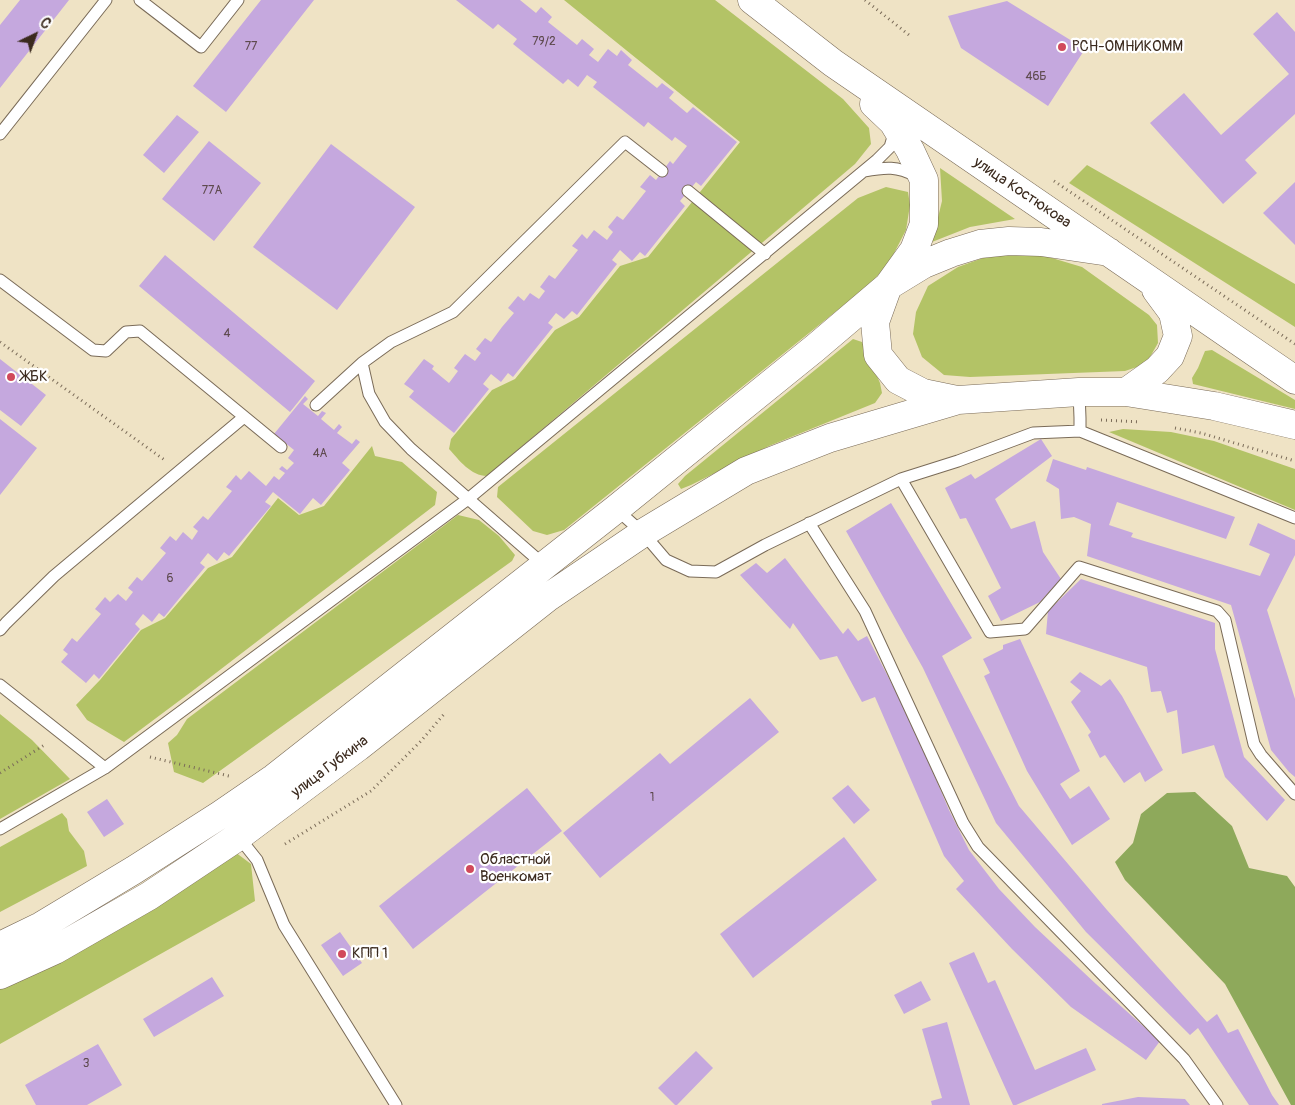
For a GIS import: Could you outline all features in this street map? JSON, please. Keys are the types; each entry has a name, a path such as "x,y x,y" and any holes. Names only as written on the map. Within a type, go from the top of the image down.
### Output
{"main road":[{"name":"улица Костюкова","path":"752,0 833,63 1295,380"},
{"path":"833,63 893,122 910,150 924,180 924,224 914,250 888,286 875,322 878,355 898,380 923,393 958,400 1079,392 1126,392 1214,406 1295,425"},
{"path":"888,286 924,264 951,252 980,244 1009,241 1041,242 1108,252"},
{"path":"1126,392 1158,370 1170,356 1178,336 1173,313 1151,282"},
{"name":"улица Губкина","path":"0,975 55,950 140,901 229,826 274,778 616,509 815,348 888,286"},
{"name":"улица Губкина","path":"0,946 41,926 134,870 229,826 358,747 547,598 643,533 746,471 830,438 958,400"}],"lane":[{"path":"0,134 106,0"},
{"path":"140,0 200,47 238,0"},
{"path":"0,829 105,768 468,500 877,160 890,147 896,128"},
{"path":"316,405 362,363 391,342 453,312 624,142 662,171"},
{"path":"863,172 884,168 904,170 924,180"},
{"path":"688,191 765,254"},
{"path":"0,280 94,350 106,351 126,332 140,331 281,447"},
{"path":"362,363 370,394 384,422 411,449 544,566"},
{"path":"1079,392 1080,431"},
{"path":"0,630 54,576 244,417"},
{"path":"616,509 643,533 666,560 690,571 716,572 809,523 901,479 958,461 1033,433 1080,431 1295,518"},
{"path":"901,479 990,632 1024,629 1079,567 1217,611 1225,620 1254,744 1261,755 1295,794"},
{"path":"809,523 865,611 964,823 978,847 1184,1059 1217,1105"},
{"path":"0,685 105,768"},
{"path":"229,826 257,860 284,925 396,1105"}],"path":[{"path":"865,0 909,35"},
{"path":"1054,181 1295,344"},
{"path":"0,342 179,471"},
{"path":"1080,418 1146,422"},
{"path":"1173,427 1201,433 1295,461"},
{"path":"285,844 371,791 421,741 447,710"},
{"path":"0,773 48,742 58,730"},
{"path":"142,762 151,757 229,776"}],"green space":[{"path":"564,0 715,0 843,99 869,128 871,144 855,164 487,476 481,475 466,467 449,449 451,439 492,390 515,379 555,330 579,317 620,266 648,257 740,142"},
{"path":"1087,165 1295,284 1295,327 1069,183"},
{"path":"940,168 1015,219 970,227 932,242 942,201"},
{"path":"886,187 908,192 910,205 906,230 889,263 870,284 564,530 547,535 533,531 497,497 498,487 858,198"},
{"path":"1008,255 1042,255 1082,267 1149,315 1157,325 1158,343 1146,364 1125,371 970,377 944,375 922,357 913,334 916,312 928,286 958,267 983,258"},
{"path":"853,339 862,342 880,383 882,393 875,403 769,446 681,489 678,484 685,476"},
{"path":"1212,350 1295,400 1295,409 1193,384 1192,378 1205,351"},
{"path":"1123,429 1171,432 1214,441 1295,469 1295,510 1109,432"},
{"path":"372,446 375,456 402,462 437,492 435,505 124,742 87,720 76,705 100,680 141,630 165,618 208,568 232,557 278,498 299,515 324,506"},
{"path":"458,515 479,520 499,536 515,555 512,561 203,783 174,772 168,743 177,735 187,719"},
{"path":"0,714 32,740 70,779 0,819"},
{"path":"1195,792 1232,826 1249,868 1287,876 1295,887 1295,1105 1291,1105 1225,984 1125,880 1115,862 1133,843 1141,814 1167,793"},
{"path":"62,813 67,819 69,831 84,851 87,866 0,912 0,847"},
{"path":"235,852 251,864 255,901 0,1044 0,987"}],"building":[{"path":"20,0 69,0 0,88 0,25"},
{"path":"261,0 314,0 226,112 193,86"},
{"path":"456,0 520,0 536,13 541,7 552,17 548,22 577,45 582,39 594,49 589,55 598,62 608,49 617,56 621,50 632,60 628,65 657,88 662,83 674,92 669,98 687,113 693,107 737,142 701,186 696,182 680,201 685,206 645,256 640,252 632,261 620,250 612,260 617,264 577,315 572,311 564,319 556,313 548,323 553,327 513,377 508,373 501,382 491,374 483,384 489,389 454,433 409,397 414,391 404,384 424,359 434,366 432,369 449,383 458,371 454,368 465,354 475,361 481,353 476,349 485,338 491,342 514,313 508,308 518,296 524,301 530,293 539,299 545,291 540,287 549,275 555,279 578,250 572,246 582,234 587,239 594,230 607,240 613,232 608,227 617,216 623,220 646,191 640,187 650,175 656,180 670,161 673,164 687,146 675,137 672,141 648,122 644,127 593,87 597,82 587,75 578,87 568,79 563,84 513,44 517,39 498,24 493,29"},
{"path":"1007,1 1085,49 1048,106 961,48 948,16"},
{"path":"1277,12 1295,32 1295,114 1245,160 1257,173 1223,204 1150,123 1184,93 1221,135 1289,74 1253,34"},
{"path":"177,115 199,132 164,173 143,155"},
{"path":"209,141 261,183 214,241 162,199"},
{"path":"331,144 415,207 337,310 253,247"},
{"path":"1295,182 1295,245 1263,213"},
{"path":"165,255 315,381 290,412 139,286"},
{"name":"ЖБК","path":"0,359 46,395 21,426 0,410"},
{"path":"305,396 308,399 303,404 318,416 322,411 326,413 321,419 334,430 339,424 342,427 337,433 352,444 356,439 360,442 342,463 350,470 321,505 313,498 300,514 273,492 265,502 271,506 229,556 224,552 217,561 208,553 200,563 205,567 164,617 159,613 152,622 143,614 135,624 140,629 99,679 94,674 86,683 61,662 68,654 63,650 72,638 77,642 101,614 95,609 105,597 110,602 118,594 126,601 133,592 128,588 137,577 142,581 166,553 160,548 170,536 176,541 183,532 192,540 198,531 193,527 203,516 208,520 232,491 226,487 236,475 241,480 249,471 266,486 274,476 279,480 285,473 279,469 282,466 287,470 294,463 288,458 294,450 274,434"},
{"path":"0,419 37,448 0,495"},
{"path":"1041,439 1052,456 995,499 1011,529 1035,521 1043,552 1061,579 1040,602 1001,621 988,596 1001,588 966,518 960,519 945,488 971,474 975,479"},
{"path":"1053,459 1086,470 1087,467 1235,517 1226,539 1117,502 1109,525 1133,533 1131,537 1260,576 1270,554 1249,545 1258,523 1295,540 1295,555 1267,610 1295,699 1295,777 1271,750 1231,605 1087,556 1091,524 1074,517 1061,519 1059,489 1046,481"},
{"path":"891,503 972,638 942,656 1019,806 1107,910 1207,1022 1217,1014 1228,1033 1238,1029 1279,1105 1249,1105 1198,1028 1190,1035 1086,932 996,823 923,668 846,531"},
{"path":"785,558 843,634 848,628 858,641 867,636 912,723 949,810 969,850 999,889 1035,927 1160,1041 1146,1060 1071,1007 1012,949 956,889 964,881 944,856 875,697 862,702 837,656 820,660 793,623 790,629 740,575 756,563 767,573"},
{"path":"1081,579 1215,623 1215,649 1244,757 1285,800 1267,821 1225,777 1214,745 1182,754 1177,710 1167,713 1161,691 1151,692 1147,667 1046,634 1048,611"},
{"path":"1020,639 1080,771 1060,784 1070,799 1089,786 1110,819 1072,845 1027,771 984,676 990,673 983,659 1003,649 1003,645"},
{"path":"1080,672 1101,686 1110,679 1122,696 1163,770 1145,782 1140,772 1124,783 1105,755 1100,758 1088,735 1091,732 1071,702 1081,691 1070,682"},
{"path":"750,698 779,732 600,878 563,833 660,753 670,764"},
{"path":"848,785 870,810 854,824 832,798"},
{"name":"Областной Военкомат","path":"527,788 562,831 413,949 379,906"},
{"path":"107,799 124,824 104,837 87,812"},
{"path":"844,837 877,880 753,978 720,934"},
{"name":"КПП 1","path":"340,932 362,963 343,976 321,945"},
{"path":"974,952 988,983 995,980 1035,1070 1086,1048 1096,1070 1013,1105 949,963"},
{"path":"212,977 224,996 154,1037 143,1019"},
{"path":"921,981 931,1000 904,1014 894,995"},
{"path":"947,1022 970,1105 932,1105 931,1101 942,1098 922,1029"},
{"path":"98,1044 122,1085 87,1105 36,1105 25,1085"},
{"path":"696,1051 713,1068 675,1105 658,1088"},
{"path":"1138,1097 1185,1099 1190,1105 1102,1105"}],"place":[{"name":"РСН-ОМНИКОММ","path":"1062,47"},
{"name":"ЖБК","path":"11,377"},
{"name":"Областной Военкомат","path":"470,869"},
{"name":"КПП 1","path":"342,954"}]}
